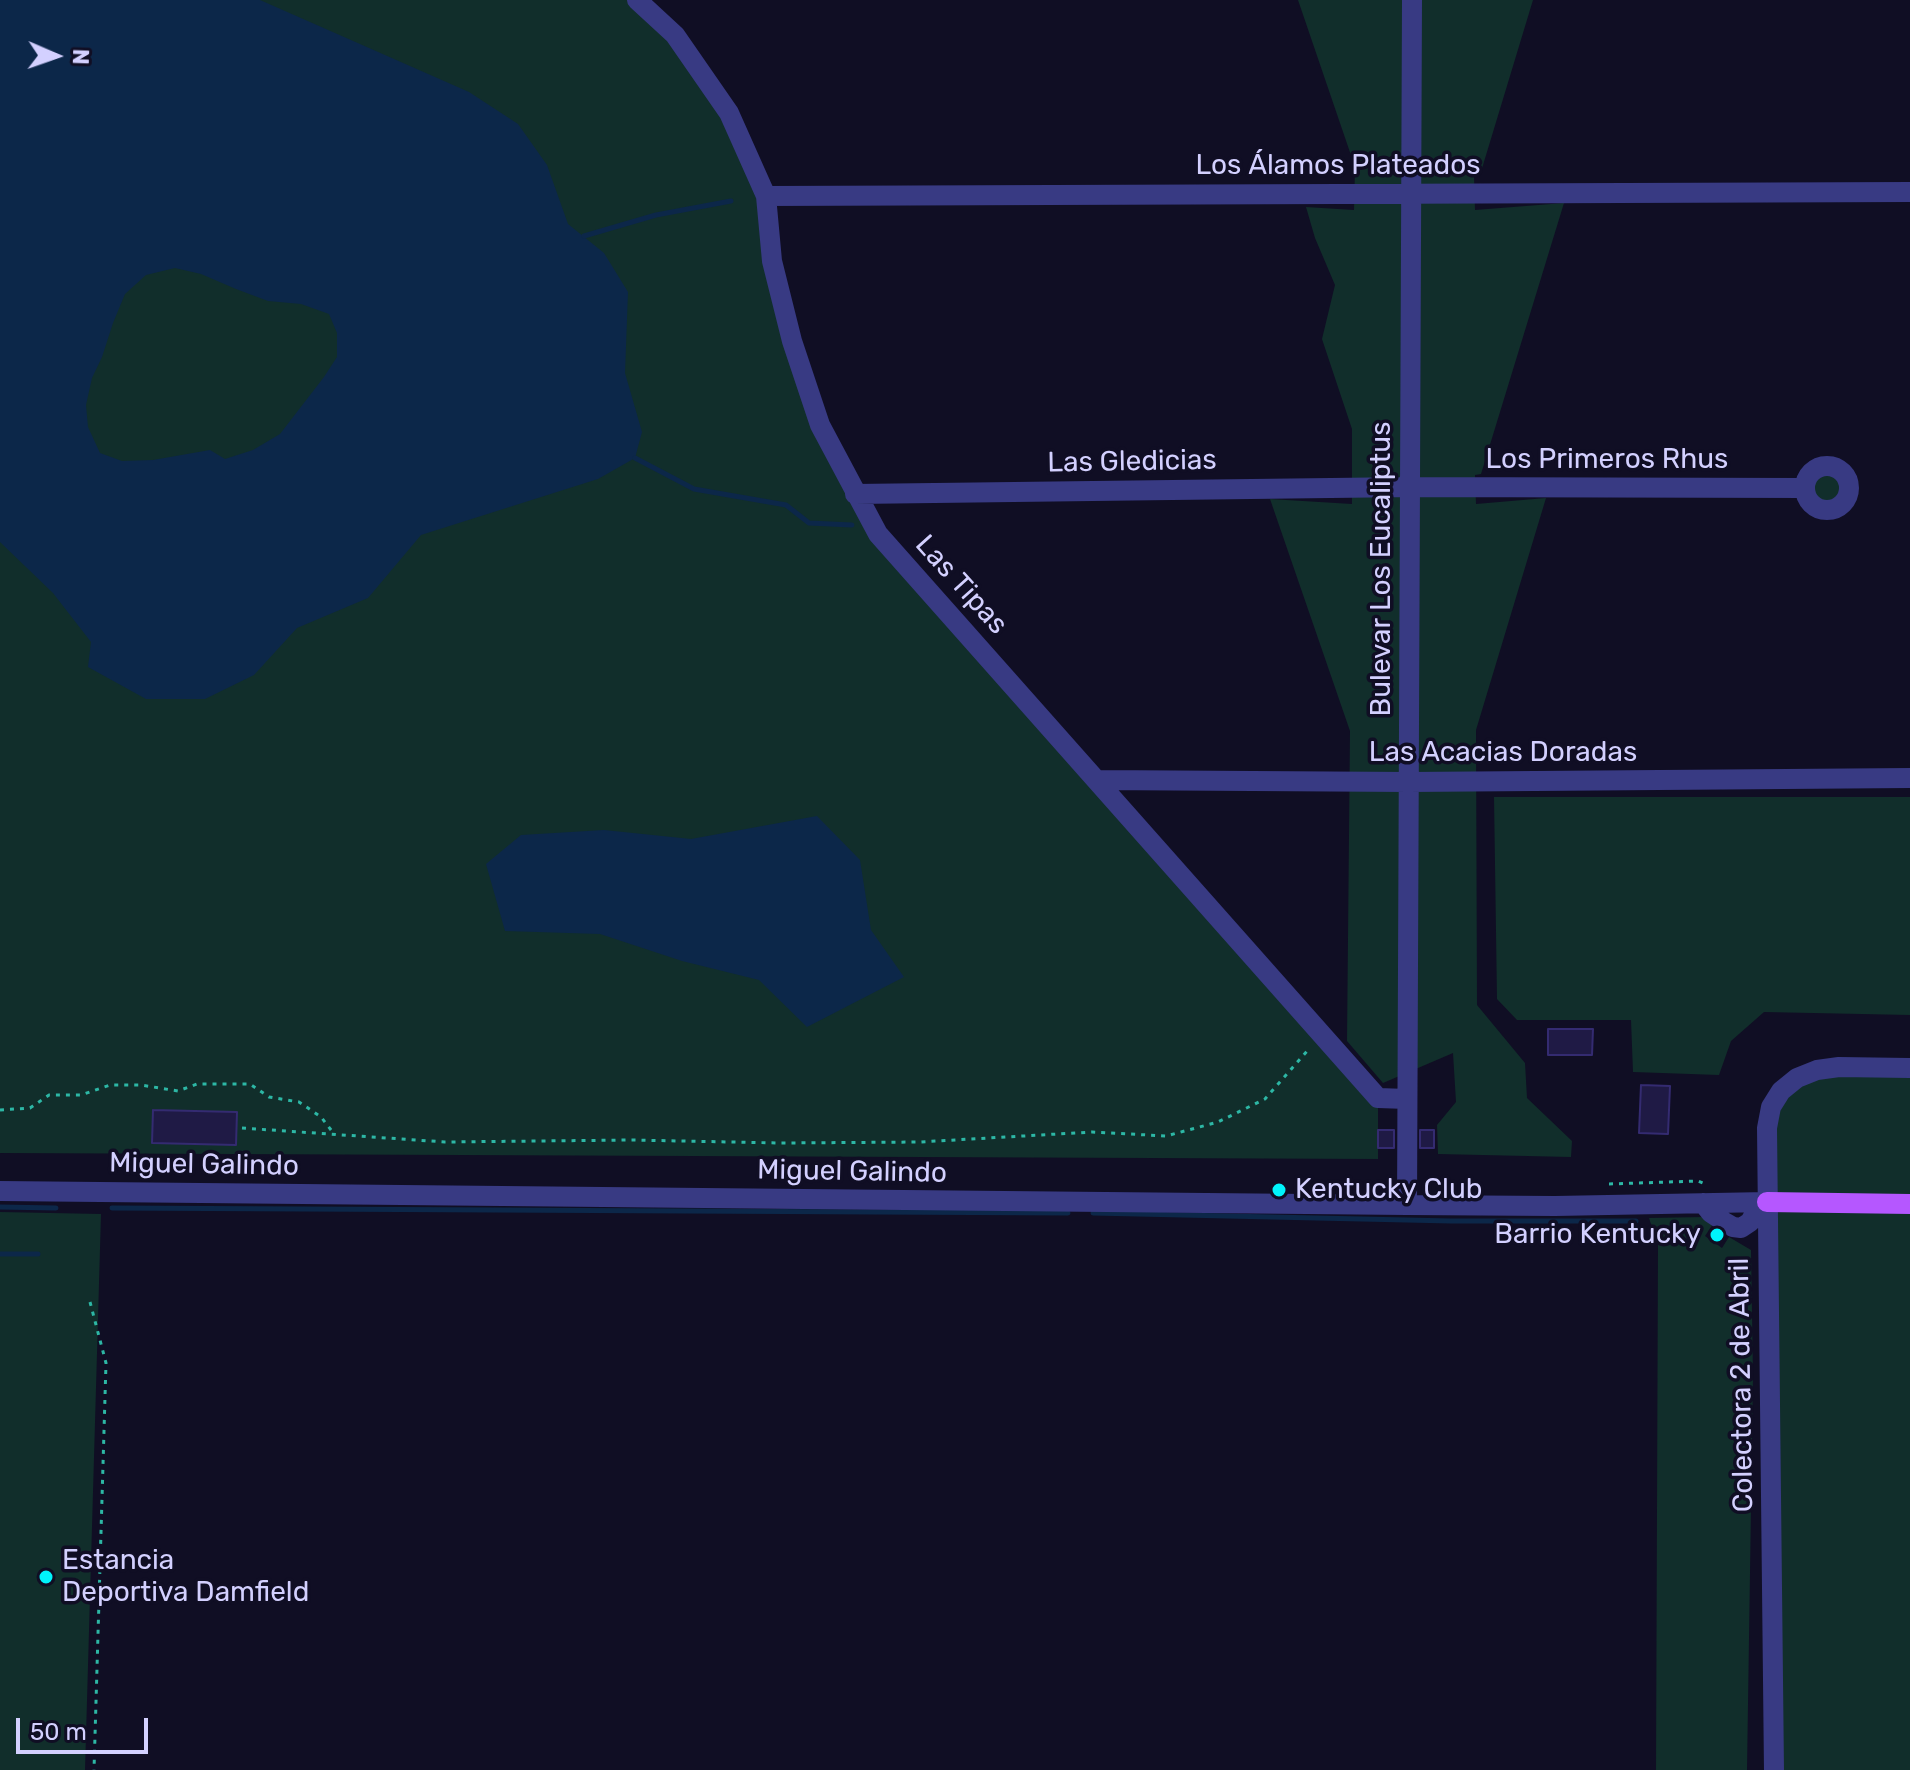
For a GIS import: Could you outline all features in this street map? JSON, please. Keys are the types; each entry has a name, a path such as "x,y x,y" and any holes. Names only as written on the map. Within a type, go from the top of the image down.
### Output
{"main road":[{"path":"1767,1202 1910,1204"}],"street":[{"name":"Las Tipas","path":"637,0 675,35 729,113 766,196 772,261 792,341 820,425 878,534 1378,1098 1407,1099"},
{"name":"Bulevar Los Eucaliptus","path":"1407,1205 1412,0"},
{"name":"Los Álamos Plateados","path":"766,196 1910,192"},
{"name":"Los Primeros Rhus","path":"1410,487 1805,488"},
{"name":"Las Gledicias","path":"855,494 1410,487"},
{"name":"Las Acacias Doradas","path":"1096,780 1409,782 1910,778"},
{"name":"Colectora 2 de Abril","path":"1774,1770 1767,1202 1767,1128 1771,1107 1781,1091 1797,1078 1817,1070 1839,1067 1910,1068"},
{"name":"Miguel Galindo","path":"0,1191 1407,1205 1767,1202"}],"path":[{"path":"242,1128 445,1142 920,1142 1092,1132 1166,1136 1218,1122 1265,1099 1321,1034"},
{"path":"0,1110 30,1108 49,1095 81,1095 110,1085 141,1085 178,1091 197,1084 250,1084 269,1097 299,1102 321,1117 336,1136"},
{"path":"90,1302 106,1363 94,1770"}],"green space":[{"path":"0,0 637,0 675,35 766,196 772,261 855,494 1378,1098 1378,1159 0,1153"},
{"path":"1298,0 1533,0 1480,175 1474,176 1475,210 1564,203 1481,474 1475,475 1476,504 1546,498 1476,730 1477,1005 1525,1063 1527,1098 1572,1141 1571,1157 1438,1154 1437,1125 1456,1102 1453,1053 1383,1083 1347,1041 1350,731 1270,499 1352,504 1352,429 1322,339 1335,285 1306,207 1354,210 1355,167"},
{"path":"1828,472 1840,476 1844,488 1840,500 1828,504 1816,500 1812,488 1816,476"},
{"path":"1494,797 1910,797 1910,1015 1764,1012 1731,1041 1719,1075 1633,1072 1631,1020 1517,1020 1497,999"},
{"path":"1910,1068 1910,1770 1774,1770 1767,1202 1781,1091 1797,1078"},
{"name":"Estancia Deportiva Damfield","path":"0,1212 101,1214 85,1770 0,1770"},
{"path":"1704,1217 1713,1224 1705,1236 1722,1248 1729,1237 1751,1250 1753,1376 1747,1770 1656,1770 1658,1245 1649,1218"}],"water":[{"path":"0,0 260,0 469,92 518,124 547,165 568,224 604,253 628,292 625,373 642,432 635,458 598,479 421,535 368,598 297,628 254,675 205,699 146,699 88,667 91,642 53,593 0,542","holes":["175,268 201,274 268,301 301,304 329,314 337,333 337,357 280,434 253,450 225,459 210,450 153,460 122,461 100,453 88,427 86,405 92,378 125,294 146,275"]},
{"path":"817,816 860,860 871,930 904,977 807,1027 759,980 682,961 600,934 505,931 486,864 521,835 604,830 691,839"}],"building":[{"path":"1548,1029 1593,1029 1592,1055 1548,1055"},
{"path":"1641,1085 1670,1086 1668,1134 1639,1133"},
{"path":"153,1110 237,1112 236,1145 152,1143"},
{"path":"1378,1130 1394,1130 1394,1148 1378,1148"},
{"path":"1420,1130 1434,1130 1434,1148 1420,1148"}],"waterway":[{"path":"584,236 656,215 731,201"},
{"path":"635,458 694,489 786,505 809,523 852,525"},
{"path":"0,1207 56,1208"},
{"path":"112,1208 1068,1213"},
{"path":"1093,1213 1451,1221 1636,1221"},
{"path":"0,1254 38,1254"}],"place":[{"name":"Kentucky Club","path":"1279,1190"},
{"name":"Barrio Kentucky","path":"1717,1235"},
{"name":"Estancia Deportiva Damfield","path":"46,1577"}]}
